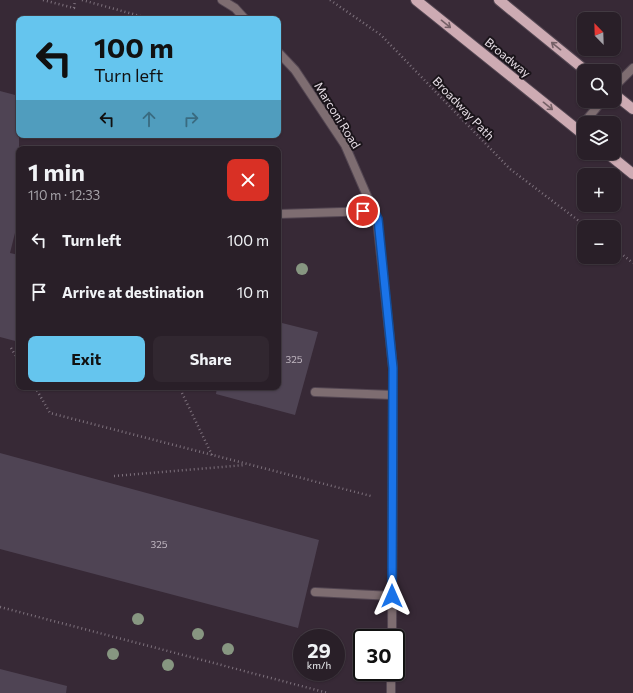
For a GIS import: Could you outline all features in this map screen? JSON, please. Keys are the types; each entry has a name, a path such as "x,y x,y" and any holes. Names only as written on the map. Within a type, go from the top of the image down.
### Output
{"main road":[{"name":"Broadway","path":"416,0 577,129"},
{"path":"499,0 577,64"},
{"path":"621,100 633,109"},
{"path":"616,160 633,174"}],"street":[{"path":"222,0 235,8 242,16"},
{"name":"Marconi Road","path":"281,55 295,70 346,145 378,219 393,368 393,395"},
{"path":"621,80 633,68"},
{"path":"281,214 374,211"},
{"path":"315,392 393,395 392,629"},
{"path":"315,592 392,596"},
{"path":"391,681 391,693"}],"path":[{"path":"43,0 74,8 75,0"},
{"path":"82,0 140,16"},
{"name":"Broadway Path","path":"330,0 381,35 510,169 577,220"},
{"path":"621,254 633,263"},
{"path":"11,348 16,356"},
{"path":"37,390 50,413 371,496"},
{"path":"182,393 212,455"},
{"path":"114,476 249,464"},
{"path":"0,607 328,693"}],"building":[{"path":"0,91 16,95 16,138 19,138 19,146 16,146 16,229 10,253 16,254 16,341 0,337"},
{"path":"281,323 318,332 295,415 216,394 217,390 281,390"},
{"path":"0,453 319,540 298,628 0,549"},
{"path":"0,669 67,686 66,693 0,693"}],"route":[{"path":"363,211 374,211 378,219 393,368 392,596"}]}
